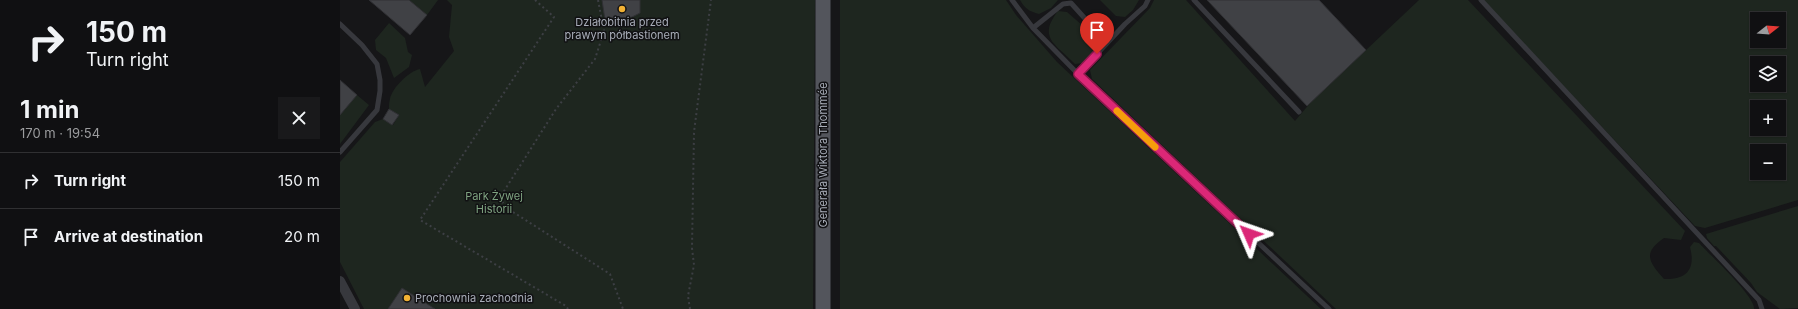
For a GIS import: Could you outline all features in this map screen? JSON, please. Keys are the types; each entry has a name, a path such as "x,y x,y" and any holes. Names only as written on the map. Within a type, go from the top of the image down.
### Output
{"main road":[{"name":"Generała Wiktora Thommée","path":"823,0 823,309"}],"street":[{"path":"340,282 355,309"}],"lane":[{"path":"1012,0 1033,28 1078,74 1329,309"},
{"path":"1078,74 1106,43 1145,6 1148,0"},
{"path":"1194,0 1299,112"},
{"path":"1481,0 1759,300 1762,309"},
{"path":"1033,28 1062,4 1071,3 1106,43"},
{"path":"340,24 362,45 377,64 380,80 380,91 377,110 340,152"}],"path":[{"path":"535,0 554,17 420,220 566,306 568,309"},
{"path":"598,0 604,31 595,59 556,109 499,199 513,212 610,274 623,309"},
{"path":"690,309 688,296 694,265 692,248 694,132 712,0"}],"green space":[{"path":"409,0 438,0 427,15"},
{"name":"Park Żywej Historii","path":"447,0 815,0 813,309 364,309 340,262 340,162 375,122 383,119 393,125 399,115 389,109 389,101 397,85 406,76 420,69 425,87 454,51 449,37 452,5"},
{"path":"840,0 1006,0 1016,15 1057,62 1321,309 840,309"},
{"path":"1020,0 1058,0 1051,8 1039,14 1028,9"},
{"path":"1100,0 1139,0 1133,10 1125,17 1116,16"},
{"path":"1154,0 1186,0 1295,121 1311,102 1419,0 1468,0 1685,231 1681,240 1664,238 1657,243 1650,253 1652,263 1664,279 1678,278 1688,272 1692,262 1690,247 1694,242 1699,243 1748,295 1753,303 1754,309 1336,309 1092,79 1090,70 1150,8"},
{"path":"1483,0 1798,0 1798,200 1705,228 1695,226"},
{"path":"1058,11 1067,12 1098,39 1098,47 1083,63 1075,64 1056,46 1049,34 1049,28 1052,20"},
{"path":"389,23 405,38 408,52 412,55 409,67 394,78 386,58 376,50 375,40"},
{"path":"357,95 369,105 340,144 340,115"},
{"path":"1798,206 1798,308 1780,309 1757,292 1751,283 1716,246 1714,246 1707,238 1706,234"}],"building":[{"path":"369,0 409,0 427,15 410,35"},
{"name":"Działobitnia przed prawym półbastionem","path":"602,0 640,0 640,13 632,17 605,20"},
{"path":"1207,0 1319,0 1366,50 1307,106"},
{"path":"340,80 357,95 340,115"},
{"path":"389,109 399,115 392,125 383,119"},
{"name":"Prochownia zachodnia","path":"402,288 435,309 388,309"}],"slow traffic":[{"path":"1117,111 1155,147"}],"place":[{"name":"Działobitnia przed prawym półbastionem","path":"622,9"},
{"name":"Prochownia zachodnia","path":"407,298"}],"route":[{"path":"1097,54 1078,74 1249,234"}]}
